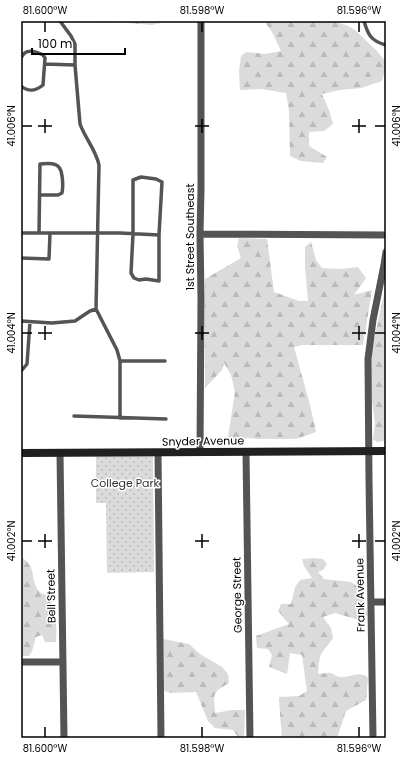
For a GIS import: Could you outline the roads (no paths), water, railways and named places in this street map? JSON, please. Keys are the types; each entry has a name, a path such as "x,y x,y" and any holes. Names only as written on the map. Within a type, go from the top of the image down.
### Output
{"main road":[{"name":"Snyder Avenue","path":"21,453 386,451"}],"street":[{"name":"1st Street Southeast","path":"200,452 201,21"},
{"path":"200,234 386,235"},
{"name":"Frank Avenue","path":"373,738 368,451 369,348 386,252"},
{"name":"George Street","path":"246,452 250,738"},
{"name":"Bell Street","path":"60,453 64,738"},
{"path":"158,453 161,735"},
{"path":"371,602 386,602"},
{"path":"21,662 63,662"}],"lane":[{"path":"60,21 72,36 75,44 75,65 80,124 95,152 99,165 96,309 117,350 120,361 120,418"},
{"path":"364,21 370,36 379,43 386,45"},
{"path":"21,58 26,52 33,51 43,55 45,58 43,85 34,90 25,89 21,86"},
{"path":"45,64 75,65"},
{"path":"39,233 40,164 56,164 62,172 63,190 61,194 40,195"},
{"path":"141,177 156,179 162,182 160,235 159,281 146,279 139,280 134,278 131,273 133,180 141,177"},
{"path":"21,233 160,235"},
{"path":"21,258 49,259 50,233"},
{"path":"21,321 52,323 75,321 90,311 96,309"},
{"path":"21,370 27,364 30,322"},
{"path":"120,361 165,361"},
{"path":"74,416 166,419"}],"park label":[{"name":"College Park","path":"125,483"}]}
